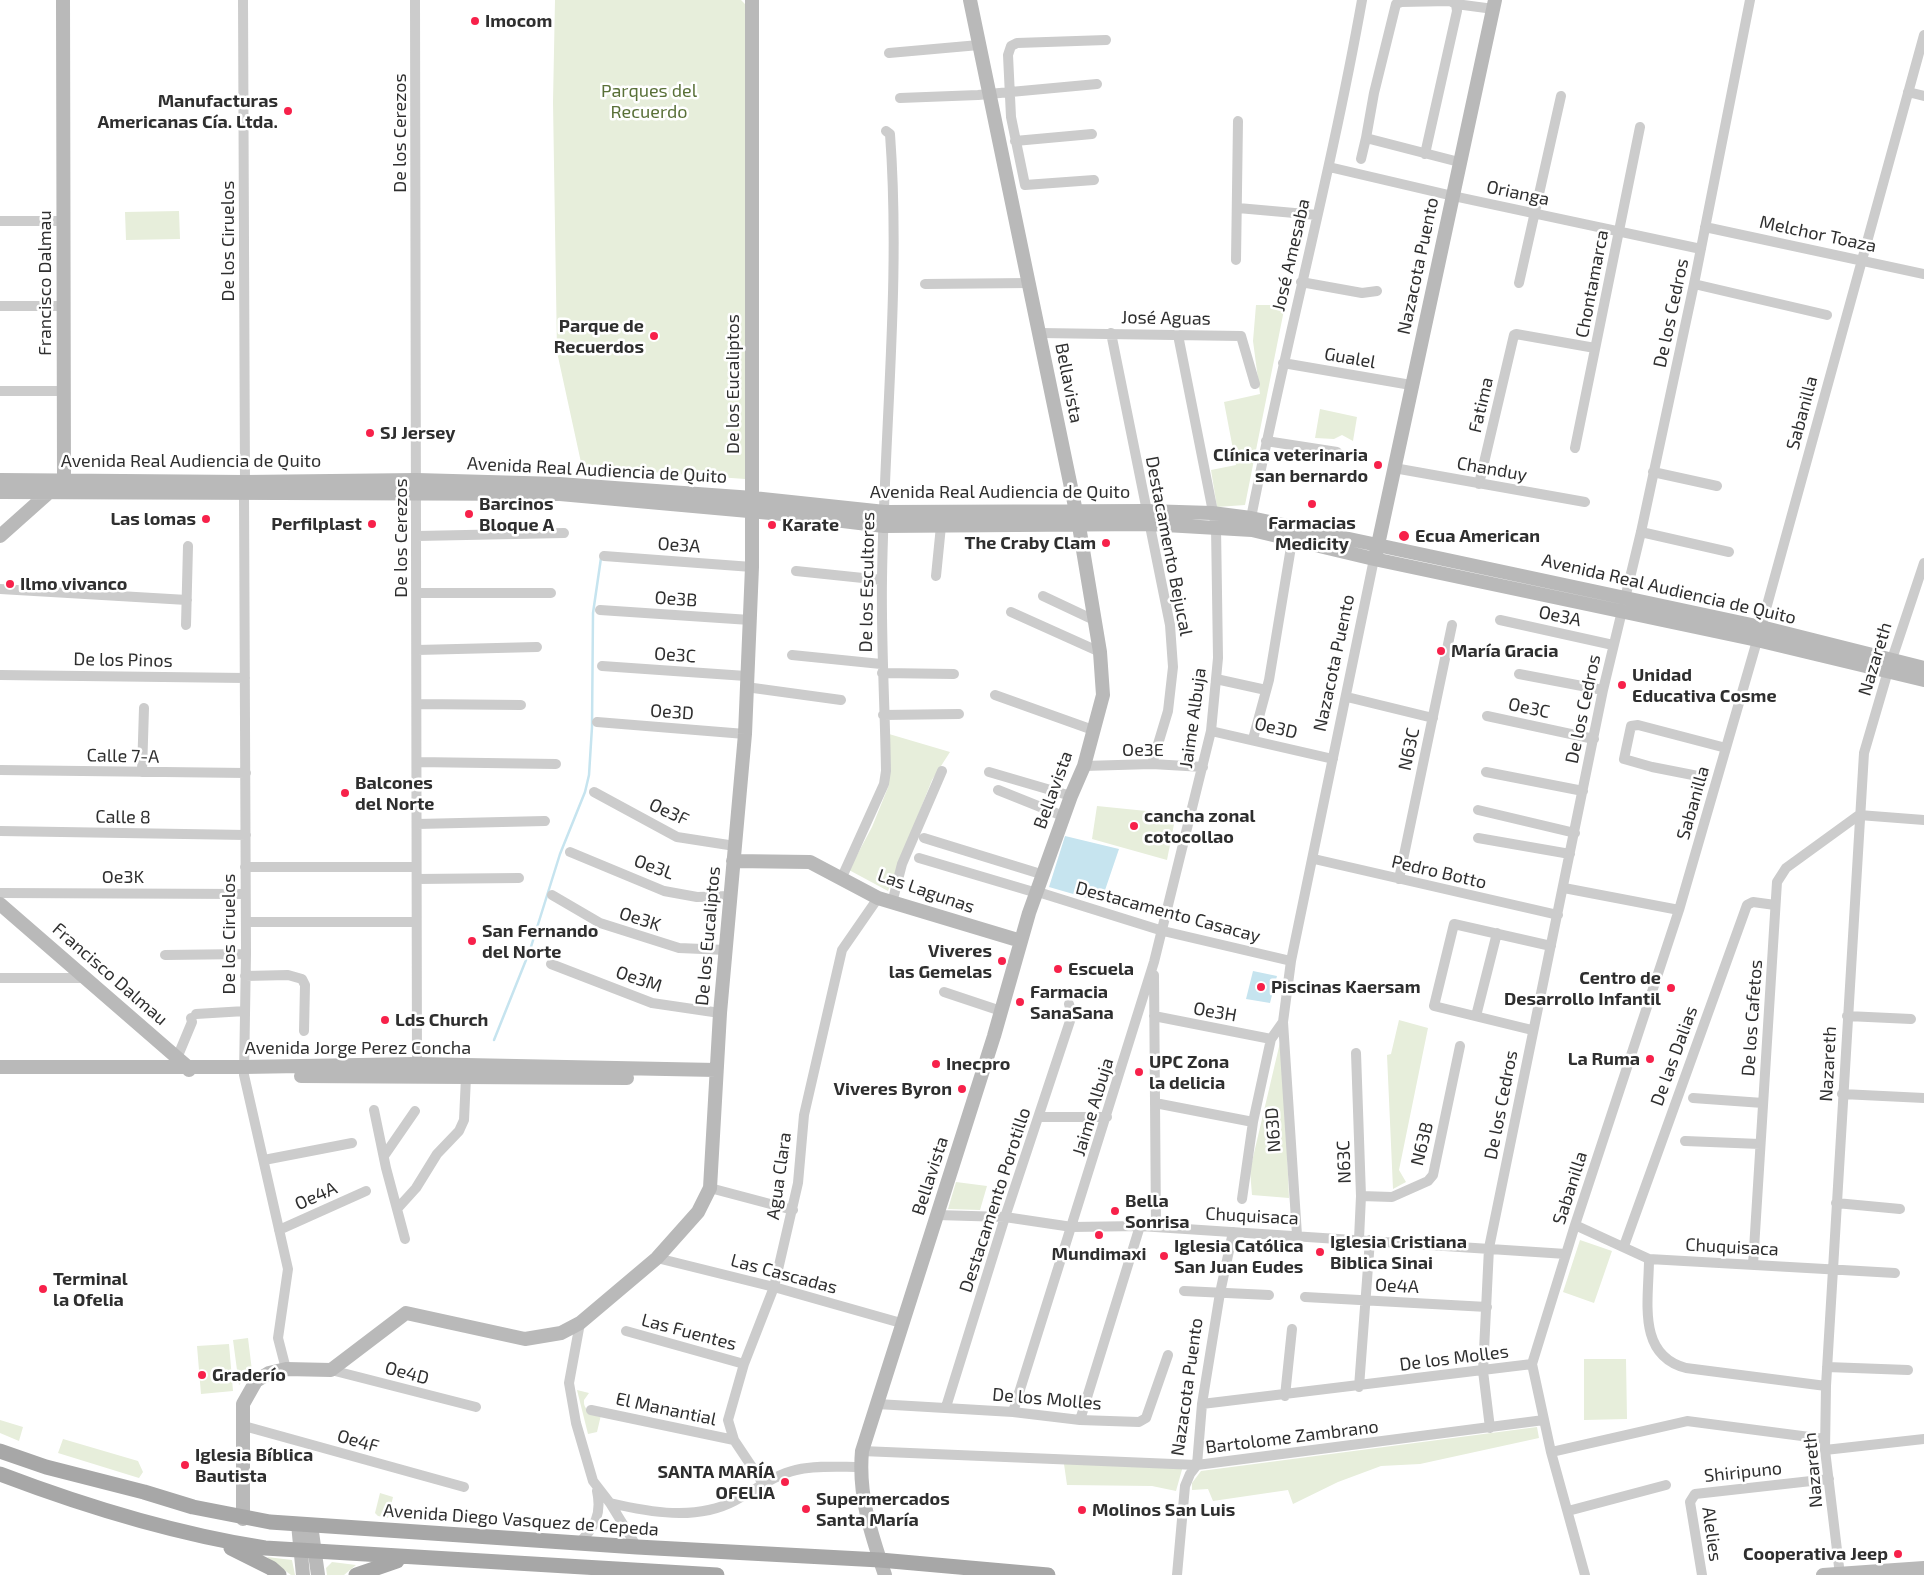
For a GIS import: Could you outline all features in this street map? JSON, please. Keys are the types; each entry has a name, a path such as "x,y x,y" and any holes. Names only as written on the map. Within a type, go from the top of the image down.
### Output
{"main road":[{"name":"Avenida Diego Vasquez de Cepeda","path":"0,1451 46,1468 243,1518 305,1525 637,1547 880,1560 1048,1575"},
{"path":"0,1474 80,1502 206,1537 265,1548 717,1575"},
{"path":"206,1537 253,1558 279,1575"},
{"path":"356,1575 408,1557"}],"street":[{"name":"Francisco Dalmau","path":"63,0 64,479"},
{"name":"De los Ciruelos","path":"243,0 246,773 244,1071 288,1269 278,1338 286,1369"},
{"name":"De los Cerezos","path":"415,0 417,1070"},
{"name":"Bellavista","path":"885,1575 865,1512 861,1467 862,1451 1001,1011 1021,941 1071,796 1084,766 1103,696 1100,652 1078,519 970,0"},
{"name":"José Amesaba","path":"1251,518 1300,282 1329,167 1362,0"},
{"name":"Nazacota Puento","path":"1242,1199 1253,1122 1272,1039 1282,1022 1291,961 1314,859 1374,559 1465,133 1474,116 1502,0"},
{"name":"De los Cedros","path":"1490,1428 1483,1371 1489,1248 1532,1030 1576,833 1603,690 1641,532 1706,227 1750,0"},
{"path":"1361,159 1374,93 1396,4 1402,2 1450,1 1456,4 1490,3 1464,114 1465,133"},
{"name":"De los Eucaliptos","path":"331,1370 406,1313 525,1339 561,1333 580,1323 657,1258 698,1212 710,1188 720,1013 745,734 752,567 751,2"},
{"path":"1424,154 1457,10 1456,4"},
{"name":"Sabanilla","path":"1585,1575 1551,1452 1532,1364 1575,1225 1679,910 1759,634 1861,258 1924,35"},
{"path":"1094,180 1025,185 1015,141 1008,91 1008,55 1011,46 1017,42 1106,40"},
{"path":"890,53 979,45"},
{"path":"900,98 1097,84"},
{"path":"1908,92 1924,96"},
{"path":"1519,283 1561,96"},
{"path":"1236,260 1238,121"},
{"name":"Chontamarca","path":"1575,448 1640,128"},
{"name":"De los Escultores","path":"842,877 884,784 886,771 882,669 882,580 894,190 890,134 886,131"},
{"path":"1015,141 1092,134"},
{"path":"1366,138 1459,162"},
{"name":"Orianga","path":"1329,167 1453,196 1536,212 1701,249"},
{"path":"1238,208 1317,215"},
{"path":"0,221 64,221"},
{"name":"Melchor Toaza","path":"1706,227 1861,258 1924,274"},
{"path":"1300,282 1362,293 1377,291"},
{"path":"925,284 1029,283"},
{"path":"1694,284 1827,316"},
{"path":"0,306 64,306"},
{"name":"José Aguas","path":"1040,333 1241,336 1255,384"},
{"name":"Destacamento Bejucal","path":"1111,333 1170,624 1173,667 1168,711 1152,764"},
{"name":"Fatima","path":"1479,484 1515,334 1595,348"},
{"name":"Jaime Albuja","path":"1013,1412 1154,962 1211,731 1218,658 1216,527 1178,335"},
{"name":"Gualel","path":"1283,363 1411,385"},
{"path":"0,391 64,391"},
{"path":"1266,441 1337,452"},
{"name":"Chanduy","path":"1394,468 1585,502"},
{"path":"1653,472 1717,486"},
{"path":"0,536 64,479"},
{"name":"Avenida Real Audiencia de Quito","path":"0,480 64,479 244,487"},
{"name":"Avenida Real Audiencia de Quito","path":"0,492 244,487 417,487 560,484 941,526 1078,519"},
{"name":"Avenida Real Audiencia de Quito","path":"884,519 1147,518 1212,513 1251,518 1624,597 1759,634 1889,666 1924,680"},
{"name":"Avenida Real Audiencia de Quito","path":"1147,518 1252,530 1374,559 1621,611 1759,634"},
{"path":"936,576 941,526"},
{"path":"1641,532 1729,552"},
{"path":"417,536 564,534"},
{"path":"1253,739 1266,690 1292,540"},
{"path":"186,625 188,546"},
{"name":"Oe3A","path":"604,556 752,567"},
{"name":"Nazareth","path":"1840,1574 1825,1450 1826,1386 1860,815 1866,746 1889,666 1924,562"},
{"path":"796,571 882,580"},
{"path":"0,589 187,600"},
{"path":"417,594 551,593"},
{"path":"1044,596 1094,620"},
{"name":"Oe3B","path":"600,610 750,620"},
{"path":"1011,612 1100,652"},
{"name":"Oe3A","path":"1500,620 1613,645"},
{"name":"N63C","path":"1398,879 1452,625"},
{"path":"417,650 537,647"},
{"path":"792,655 882,669 954,674"},
{"name":"Oe3C","path":"602,666 746,682 841,700"},
{"name":"Avenida Real Audiencia de Quito","path":"1889,666 1924,668"},
{"path":"1519,674 1603,690"},
{"name":"De los Pinos","path":"0,675 245,678"},
{"path":"1216,678 1266,690"},
{"path":"995,695 1093,730"},
{"path":"1346,697 1433,718"},
{"path":"417,704 521,705"},
{"path":"142,772 144,708"},
{"path":"883,715 959,714"},
{"name":"Oe3C","path":"1487,716 1594,739"},
{"name":"Oe3D","path":"597,722 745,734"},
{"path":"1703,777 1652,767 1624,759 1631,726 1638,725 1726,748"},
{"name":"Oe3D","path":"1211,731 1253,739 1333,759"},
{"path":"417,762 556,764"},
{"name":"Oe3E","path":"1084,766 1152,764 1203,767"},
{"name":"Calle 7-A","path":"0,770 246,773"},
{"path":"892,902 902,864 942,771"},
{"path":"989,772 1071,796"},
{"path":"1486,772 1583,791"},
{"path":"998,790 1064,816"},
{"name":"Oe3F","path":"594,792 677,837 735,846"},
{"path":"1478,810 1576,833"},
{"path":"1860,815 1924,820"},
{"name":"De los Cafetos","path":"1753,1264 1777,882 1786,868 1860,815"},
{"path":"417,824 545,821"},
{"name":"Calle 8","path":"0,831 246,835"},
{"path":"924,838 1044,875"},
{"path":"1478,838 1570,854"},
{"name":"Oe3L","path":"570,852 664,891 697,897 730,896"},
{"name":"Destacamento Casacay","path":"920,858 1163,931 1291,961"},
{"name":"Pedro Botto","path":"1314,859 1558,915"},
{"name":"Las Lagunas","path":"733,860 810,862 842,877 878,898 1021,941"},
{"path":"246,867 416,868"},
{"path":"417,879 519,878"},
{"path":"1564,888 1679,910"},
{"name":"Oe3K","path":"0,893 245,894"},
{"name":"Oe3K","path":"552,895 600,923 679,948 726,950"},
{"name":"Agua Clara","path":"764,1484 734,1440 728,1420 744,1364 774,1287 793,1210 798,1183 804,1116 842,950 878,898"},
{"name":"De las Dalias","path":"1624,1246 1747,905 1753,902 1775,904"},
{"name":"Francisco Dalmau","path":"0,904 177,1058 189,1072"},
{"path":"246,922 416,922"},
{"path":"1532,1030 1434,1006 1454,924 1551,946"},
{"path":"1476,1016 1497,933"},
{"path":"165,954 246,954"},
{"path":"1154,962 1156,1227"},
{"name":"Oe3M","path":"551,964 652,1003 720,1013"},
{"path":"246,976 288,975 302,979 305,985 304,1031"},
{"path":"0,978 86,978"},
{"path":"944,992 1001,1011"},
{"name":"Destacamento Porotillo","path":"946,1407 1005,1217 1072,1015 1069,1004"},
{"path":"177,1058 194,1016 245,1011"},
{"name":"Oe3H","path":"1154,1016 1272,1039"},
{"path":"1847,1016 1912,1019"},
{"name":"N63D","path":"1282,1022 1297,1235"},
{"name":"N63B","path":"1361,1196 1392,1197 1428,1181 1433,1175 1460,1046"},
{"name":"N63C","path":"1356,1053 1361,1196 1359,1239"},
{"name":"Avenida Jorge Perez Concha","path":"0,1067 189,1072"},
{"name":"Avenida Jorge Perez Concha","path":"417,1070 466,1077 716,1074"},
{"name":"Avenida Jorge Perez Concha","path":"0,1076 417,1070 716,1074"},
{"path":"397,1209 416,1188 437,1154 459,1131 464,1120 466,1077"},
{"path":"1842,1094 1924,1098"},
{"path":"1693,1098 1763,1103"},
{"path":"1155,1103 1253,1122"},
{"path":"374,1110 397,1209 406,1239"},
{"path":"384,1156 415,1111"},
{"path":"1039,1117 1107,1117"},
{"path":"1685,1141 1760,1144"},
{"path":"264,1160 352,1142"},
{"path":"710,1188 793,1210"},
{"name":"Oe4A","path":"279,1230 366,1191"},
{"path":"1836,1203 1900,1209"},
{"name":"Chuquisaca","path":"937,1215 1005,1217 1072,1227 1140,1226 1566,1254"},
{"name":"Chuquisaca","path":"1575,1225 1648,1258 1895,1273"},
{"path":"1080,1420 1140,1226"},
{"name":"Nazacota Puento","path":"1177,1575 1185,1486 1190,1474 1197,1465 1202,1404 1220,1293 1233,1232"},
{"path":"1359,1387 1370,1240"},
{"name":"Las Cascadas","path":"657,1258 774,1287 901,1323"},
{"path":"1648,1258 1651,1335 1657,1350 1666,1360 1686,1368 1826,1386"},
{"path":"1184,1291 1269,1295"},
{"name":"Oe4A","path":"1305,1297 1487,1307"},
{"path":"579,1543 596,1522 600,1504 569,1390 569,1375 580,1323"},
{"path":"1285,1396 1292,1329"},
{"name":"Las Fuentes","path":"626,1331 744,1364"},
{"name":"De los Molles","path":"877,1404 1013,1412 1080,1420 1139,1422 1146,1418 1168,1355"},
{"name":"De los Molles","path":"1202,1404 1285,1396 1532,1364"},
{"path":"1827,1368 1908,1370"},
{"path":"243,1518 243,1404 256,1381 269,1373 286,1369 331,1370"},
{"name":"Oe4D","path":"331,1370 476,1407"},
{"name":"El Manantial","path":"591,1410 734,1440"},
{"name":"Bartolome Zambrano","path":"862,1451 1197,1465 1544,1420"},
{"path":"1551,1452 1687,1421 1825,1439"},
{"name":"Oe4F","path":"244,1426 464,1487"},
{"path":"1825,1450 1924,1439"},
{"path":"610,1503 663,1512 710,1510 732,1502 785,1473 806,1468 861,1467"},
{"name":"Shiripuno","path":"1692,1497 1695,1494 1829,1479"},
{"path":"1568,1512 1666,1485"},
{"path":"596,1488 610,1503 637,1547"},
{"name":"Alelies","path":"1692,1497 1690,1502 1702,1575"},
{"path":"303,1575 307,1551 305,1525"},
{"path":"307,1551 318,1575"},
{"path":"1823,1575 1924,1568"}],"green space":[{"name":"Parques del Recuerdo","path":"555,0 741,0 746,5 745,479 582,467 557,352 553,102"},
{"path":"179,211 180,239 126,240 125,212"},
{"path":"1256,305 1285,305 1245,505 1217,507 1211,470 1236,465 1224,402 1260,394 1253,341"},
{"path":"1320,409 1357,417 1353,441 1342,435 1334,439 1315,438"},
{"path":"889,734 950,752 932,780 888,891 849,870 872,827 889,785"},
{"name":"cancha zonal cotocollao","path":"1097,806 1176,814 1167,860 1092,839"},
{"path":"1399,1020 1428,1028 1399,1170 1406,1182 1393,1189 1387,1055 1391,1054"},
{"path":"1282,1034 1289,1198 1252,1195 1250,1170"},
{"path":"956,1182 987,1186 980,1210 948,1209"},
{"path":"1580,1240 1612,1251 1594,1303 1563,1292"},
{"path":"248,1338 252,1371 239,1385 233,1340"},
{"path":"229,1344 233,1391 201,1394 197,1346"},
{"path":"1584,1359 1626,1359 1627,1419 1584,1420"},
{"path":"577,1390 589,1393 584,1400 585,1407 601,1415 597,1432 588,1434"},
{"path":"0,1420 23,1427 19,1441 0,1433"},
{"path":"1537,1427 1539,1438 1420,1464 1381,1466 1338,1482 1293,1504 1288,1490 1213,1501 1208,1489 1192,1490 1192,1483 1201,1471"},
{"path":"63,1439 138,1461 143,1472 139,1478 58,1453"},
{"path":"1063,1457 1183,1466 1176,1491 1152,1486 1067,1485"},
{"path":"380,1493 393,1497 388,1518 378,1516 375,1513"},
{"path":"267,1557 292,1560 295,1575 291,1575"},
{"path":"332,1562 356,1565 344,1575 327,1575 326,1568"}],"water":[{"path":"1065,836 1119,849 1101,902 1049,887"},
{"name":"Piscinas Kaersam","path":"1253,971 1277,976 1270,1003 1246,999"}],"waterway":[{"path":"494,1040 530,950 560,854 585,792 589,775 592,727 593,613 601,558"}],"place":[{"name":"Imocom","path":"475,21"},
{"name":"Manufacturas Americanas Cía. Ltda.","path":"288,111"},
{"name":"Parque de Recuerdos","path":"654,336"},
{"name":"SJ Jersey","path":"370,433"},
{"name":"Clínica veterinaria san bernardo","path":"1378,465"},
{"name":"Farmacias Medicity","path":"1312,504"},
{"name":"Barcinos Bloque A","path":"469,514"},
{"name":"Las lomas","path":"206,519"},
{"name":"Perfilplast","path":"372,524"},
{"name":"Karate","path":"772,525"},
{"name":"Ecua American","path":"1404,536"},
{"name":"The Craby Clam","path":"1106,543"},
{"name":"Ilmo vivanco","path":"10,584"},
{"name":"María Gracia","path":"1441,651"},
{"name":"Unidad Educativa Cosme","path":"1622,685"},
{"name":"Balcones del Norte","path":"345,793"},
{"name":"cancha zonal cotocollao","path":"1134,826"},
{"name":"San Fernando del Norte","path":"472,941"},
{"name":"Viveres las Gemelas","path":"1002,961"},
{"name":"Escuela","path":"1058,969"},
{"name":"Piscinas Kaersam","path":"1261,987"},
{"name":"Centro de Desarrollo Infantil","path":"1671,988"},
{"name":"Farmacia SanaSana","path":"1020,1002"},
{"name":"Lds Church","path":"385,1020"},
{"name":"La Ruma","path":"1650,1059"},
{"name":"Inecpro","path":"936,1064"},
{"name":"UPC Zona la delicia","path":"1139,1072"},
{"name":"Viveres Byron","path":"962,1089"},
{"name":"Bella Sonrisa","path":"1115,1211"},
{"name":"Mundimaxi","path":"1099,1235"},
{"name":"Iglesia Cristiana Biblica Sinai","path":"1320,1252"},
{"name":"Iglesia Católica San Juan Eudes","path":"1164,1256"},
{"name":"Terminal la Ofelia","path":"43,1289"},
{"name":"Graderío","path":"202,1375"},
{"name":"Iglesia Bíblica Bautista","path":"185,1465"},
{"name":"SANTA MARÍA OFELIA","path":"785,1482"},
{"name":"Supermercados Santa María","path":"806,1509"},
{"name":"Molinos San Luis","path":"1082,1510"},
{"name":"Cooperativa Jeep","path":"1898,1554"}]}
